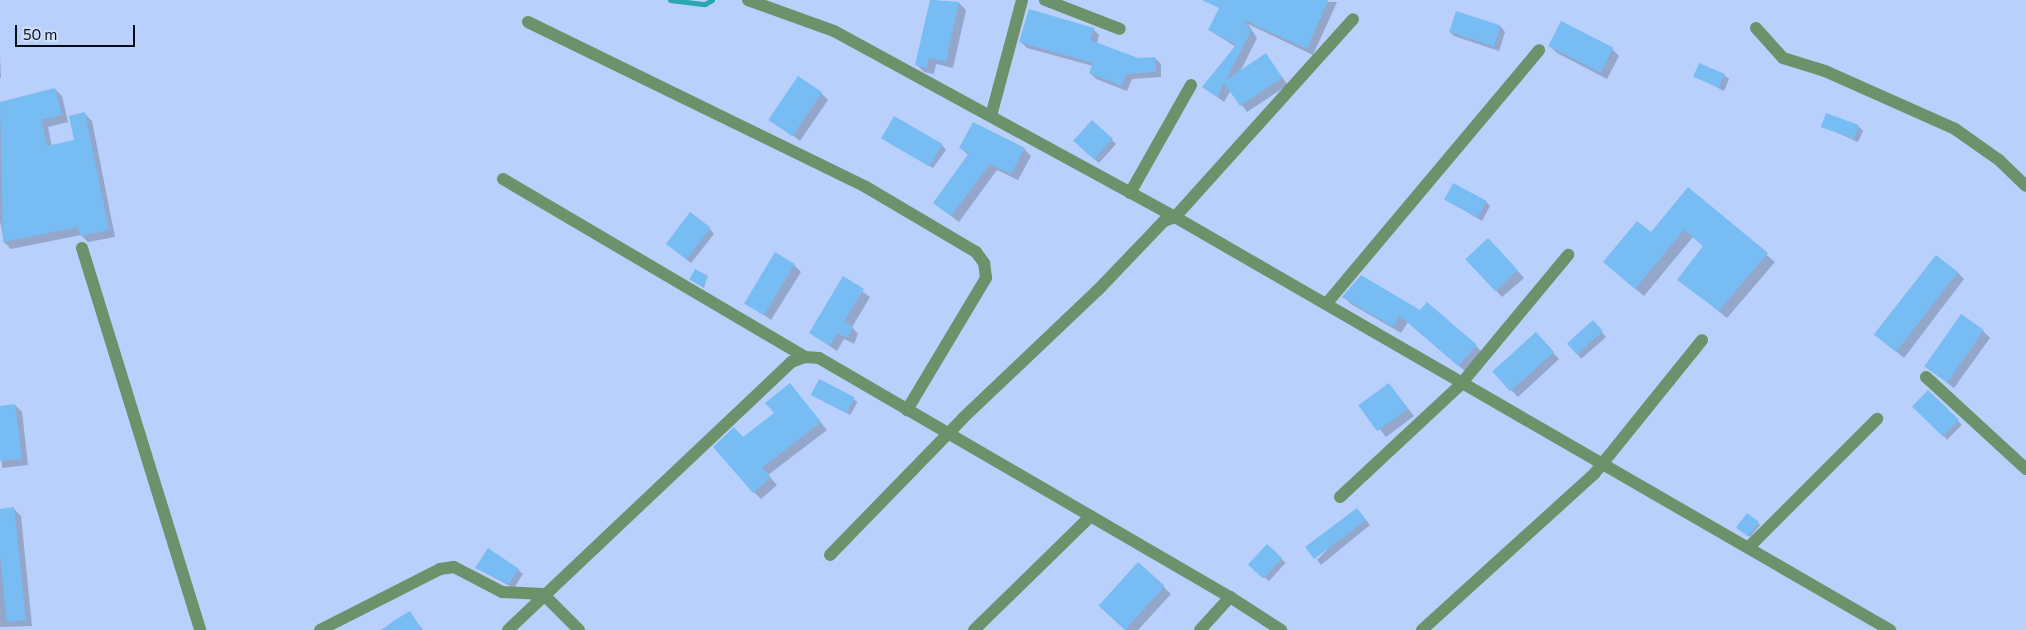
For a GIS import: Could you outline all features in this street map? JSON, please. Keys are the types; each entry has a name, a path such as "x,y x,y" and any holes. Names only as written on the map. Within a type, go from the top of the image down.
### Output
{"street":[{"path":"748,0 834,31 1130,192 1327,303 1461,384 1750,546 1890,630"},
{"path":"991,116 1022,0"},
{"path":"1045,0 1120,30"},
{"path":"830,555 948,434 1110,278 1164,221 1175,217 1353,19"},
{"path":"528,22 866,187 976,252 984,264 986,278 907,410"},
{"path":"1756,28 1783,58 1825,71 1955,129 1999,160 2026,186"},
{"path":"1327,303 1539,50"},
{"path":"1130,192 1191,84"},
{"path":"503,179 805,357"},
{"path":"82,248 200,630"},
{"path":"1340,498 1461,384 1568,255"},
{"path":"1422,630 1602,462 1702,340"},
{"path":"508,630 543,594 791,362 805,357 819,358 1230,597 1281,630"},
{"path":"1926,377 2026,469"},
{"path":"1750,546 1877,419"},
{"path":"974,630 1091,516"},
{"path":"320,630 446,568 466,572 502,592 543,594 580,630"},
{"path":"1200,630 1230,597"}],"building":[{"path":"930,0 959,2 946,62 929,58 927,68 915,65"},
{"path":"1202,0 1328,0 1307,49 1244,20 1251,31 1226,80 1266,53 1282,78 1240,106 1224,83 1217,97 1202,87 1236,45 1208,30 1219,8"},
{"path":"1029,9 1094,28 1090,40 1138,58 1155,57 1156,72 1126,74 1121,86 1089,73 1093,63 1019,42"},
{"path":"1456,11 1501,26 1494,46 1449,32"},
{"path":"1561,21 1614,48 1601,73 1548,46"},
{"path":"1699,63 1725,74 1719,88 1693,77"},
{"path":"798,76 822,92 792,136 768,120"},
{"path":"55,88 62,115 41,120 47,146 74,140 69,116 85,112 109,230 80,236 78,227 3,242 0,102"},
{"path":"1826,113 1859,125 1854,139 1821,127"},
{"path":"894,116 942,144 929,167 881,139"},
{"path":"1092,120 1113,139 1094,160 1073,141"},
{"path":"973,122 1025,148 1011,174 990,164 951,216 933,203 969,153 959,148"},
{"path":"1453,183 1487,201 1478,218 1444,200"},
{"path":"1688,187 1768,253 1719,311 1677,280 1703,246 1684,230 1635,289 1603,262 1637,221 1651,232"},
{"path":"690,212 711,228 687,260 666,244"},
{"path":"1488,238 1518,270 1495,291 1465,259"},
{"path":"775,252 795,264 764,315 744,303"},
{"path":"1936,255 1958,272 1896,352 1874,335"},
{"path":"695,269 708,276 703,287 689,280"},
{"path":"1361,275 1420,310 1427,302 1477,345 1458,366 1400,316 1393,327 1342,297"},
{"path":"843,276 864,289 844,322 853,326 847,338 837,333 830,346 809,333"},
{"path":"1961,314 1984,330 1947,382 1924,366"},
{"path":"1593,320 1603,331 1577,355 1567,343"},
{"path":"1536,332 1554,352 1510,392 1492,371"},
{"path":"819,379 855,397 846,413 811,395"},
{"path":"790,383 821,422 762,468 771,477 753,493 713,447 734,427 743,437 774,413 765,403"},
{"path":"1389,383 1408,409 1377,431 1358,405"},
{"path":"1928,390 1959,420 1943,436 1912,407"},
{"path":"15,404 22,459 0,461 0,406"},
{"path":"14,507 26,620 7,622 0,556 0,509"},
{"path":"1357,508 1366,520 1314,559 1305,547"},
{"path":"1747,513 1759,522 1748,536 1736,527"},
{"path":"1267,544 1282,558 1263,579 1248,564"},
{"path":"488,548 519,569 509,584 475,568"},
{"path":"1138,562 1165,586 1125,630 1099,606"},
{"path":"410,611 422,630 381,630 395,620"}],"waterway":[{"path":"670,0 705,4 712,0"}]}
